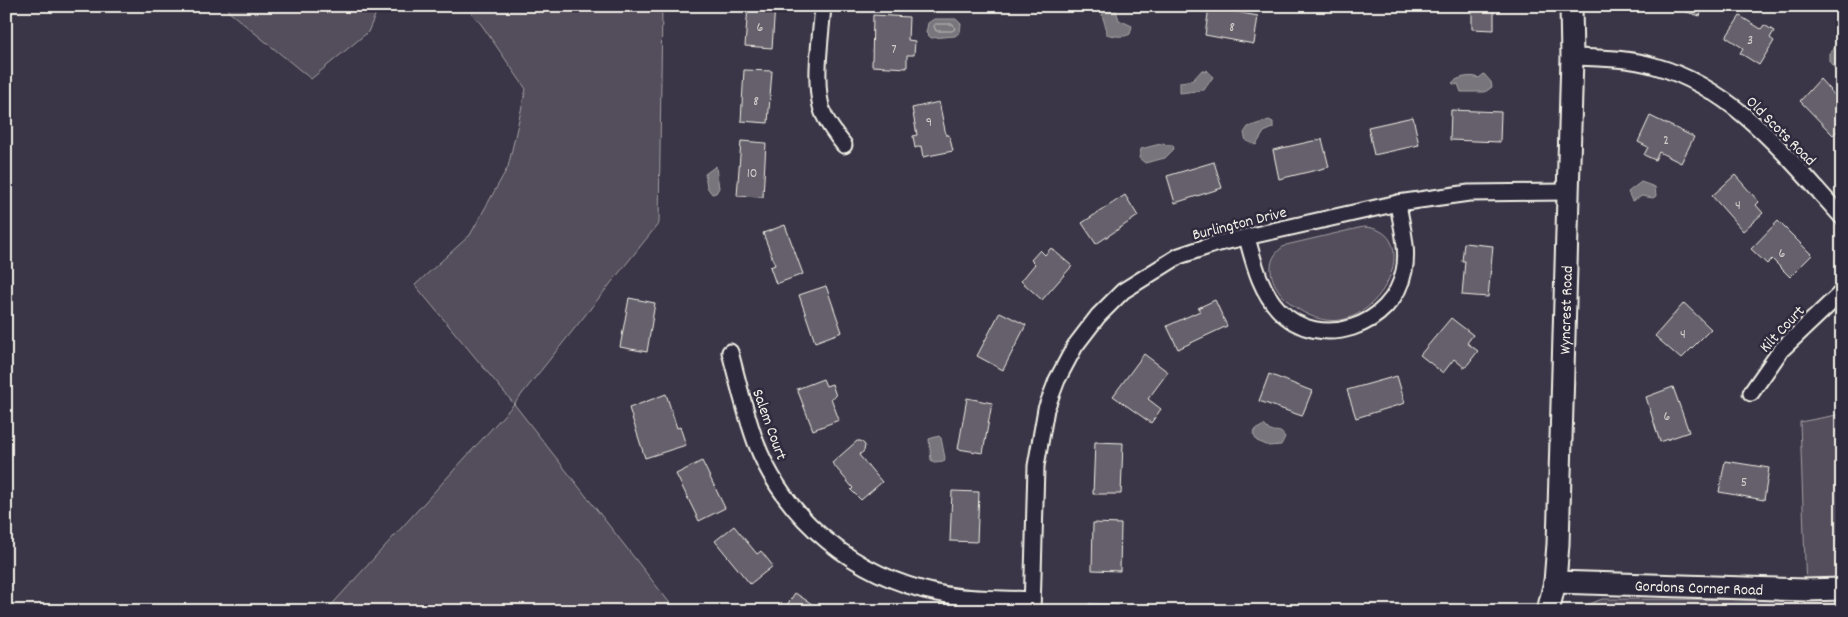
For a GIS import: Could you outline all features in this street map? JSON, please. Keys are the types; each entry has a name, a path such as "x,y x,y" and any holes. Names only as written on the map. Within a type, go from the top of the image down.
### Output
{"street":[{"path":"823,6 819,84 821,103 833,132 844,145"},
{"name":"Wyncrest Road","path":"1548,611 1555,582 1558,544 1572,57 1571,6"},
{"name":"Old Scots Road","path":"1572,57 1616,59 1653,65 1700,83 1745,114 1842,217"},
{"name":"Burlington Drive","path":"1032,605 1038,441 1046,409 1055,385 1075,346 1116,297 1164,264 1201,248 1398,203 1469,194 1567,192"},
{"path":"1247,238 1266,295 1279,310 1299,324 1315,330 1341,331 1360,325 1378,315 1399,289 1405,258 1398,203"},
{"name":"Kilt Court","path":"1751,393 1781,350 1842,292"},
{"name":"Salem Court","path":"730,352 747,416 767,467 791,505 823,538 866,568 912,587 960,596 1032,605"},
{"name":"Gordons Corner Road","path":"1555,582 1806,590 1842,589"}],"shaded area":[{"path":"230,6 379,6 368,32 311,79 228,11"},
{"path":"465,6 662,6 659,223 514,404 415,285 470,235 508,167 526,89 481,24"},
{"path":"1363,227 1380,231 1390,241 1394,254 1392,269 1386,285 1375,300 1361,312 1345,319 1328,320 1311,316 1283,296 1274,283 1271,269 1274,256 1286,245"},
{"path":"514,404 676,611 326,611"},
{"path":"1842,414 1842,589 1806,590 1800,422"},
{"path":"1602,599 1842,600 1842,611 1573,611"}],"water":[{"path":"1108,6 1115,7 1119,20 1132,26 1130,34 1117,36 1105,33 1107,31 1102,15"},
{"path":"934,19 956,19 961,24 960,32 955,36 931,38 926,33 928,23"},
{"path":"1834,48 1837,48 1842,54 1842,71 1836,70 1829,61 1829,53"},
{"path":"1202,70 1205,72 1207,70 1213,77 1204,90 1180,93 1180,82 1193,80"},
{"path":"1484,74 1491,82 1492,87 1485,92 1461,92 1458,84 1452,83 1464,77 1472,76 1479,78"},
{"path":"1269,120 1273,122 1273,128 1264,132 1256,145 1246,141 1244,133 1248,127"},
{"path":"1164,143 1166,145 1173,145 1174,149 1165,158 1145,163 1139,158 1141,149"},
{"path":"716,166 719,188 716,193 712,194 707,187 705,174"},
{"path":"1641,182 1655,187 1656,196 1653,198 1642,196 1632,201 1628,192"},
{"path":"1264,425 1270,431 1278,431 1283,434 1285,437 1281,445 1269,446 1257,441 1253,434 1255,430"},
{"path":"939,436 945,458 944,461 934,462 931,460 929,439"}],"building":[{"path":"748,6 775,6 772,48 745,46"},
{"path":"1472,6 1494,6 1494,30 1472,29"},
{"path":"1682,6 1703,6 1700,16 1680,10"},
{"path":"1209,7 1258,16 1254,44 1205,35"},
{"path":"873,15 909,17 908,40 915,41 914,55 907,55 907,68 872,66"},
{"path":"1740,16 1761,29 1764,25 1774,31 1770,38 1774,41 1759,65 1740,53 1743,48 1726,37"},
{"path":"744,70 772,71 768,123 741,121"},
{"path":"1820,79 1838,99 1842,95 1842,127 1833,135 1800,101"},
{"path":"939,102 946,135 949,135 953,151 923,157 921,146 915,148 913,136 917,135 912,108"},
{"path":"1451,110 1501,112 1500,142 1450,140"},
{"path":"1650,116 1694,137 1681,163 1659,152 1655,160 1644,155 1648,147 1638,142"},
{"path":"1413,117 1419,145 1374,155 1368,127"},
{"path":"1322,139 1329,167 1279,179 1273,150"},
{"path":"741,141 766,143 763,197 737,196"},
{"path":"1214,162 1222,188 1175,203 1167,176"},
{"path":"1735,175 1759,202 1756,205 1763,213 1743,231 1712,196"},
{"path":"1125,195 1138,216 1096,244 1082,223"},
{"path":"1778,221 1812,255 1790,277 1772,259 1767,264 1751,249"},
{"path":"785,225 803,274 776,284 770,267 775,265 763,233"},
{"path":"1464,243 1493,246 1488,297 1462,295 1465,261 1462,261"},
{"path":"1051,248 1072,266 1042,300 1021,281 1035,264 1031,260 1040,250 1045,255"},
{"path":"826,286 842,332 815,342 799,295"},
{"path":"629,298 655,303 647,352 620,347"},
{"path":"1215,300 1227,326 1178,349 1167,326 1200,311 1198,308"},
{"path":"1684,303 1711,329 1681,359 1655,336"},
{"path":"1000,312 1026,325 1003,370 977,356"},
{"path":"1451,318 1473,335 1467,343 1478,351 1465,368 1454,359 1443,373 1420,355"},
{"path":"1144,354 1168,372 1148,399 1161,409 1151,423 1113,396"},
{"path":"1269,374 1312,391 1302,416 1259,401"},
{"path":"1397,376 1405,403 1356,418 1347,390"},
{"path":"823,379 826,386 832,384 836,396 831,398 839,420 813,430 797,389"},
{"path":"1673,387 1689,432 1660,442 1646,397"},
{"path":"666,394 677,428 680,427 686,445 645,458 629,408"},
{"path":"967,398 992,403 983,453 958,449"},
{"path":"857,441 861,441 865,445 864,451 859,455 882,482 861,500 851,490 853,488 832,463"},
{"path":"1095,442 1123,443 1121,494 1093,494"},
{"path":"702,461 725,508 699,521 676,474"},
{"path":"1725,461 1769,468 1764,500 1719,492"},
{"path":"952,491 979,492 977,542 950,541"},
{"path":"1093,523 1121,524 1120,571 1092,570"},
{"path":"734,526 757,554 761,551 773,566 750,584 715,541"},
{"path":"795,593 823,611 783,611"},
{"path":"1089,604 1118,605 1118,611 1089,611"}]}
